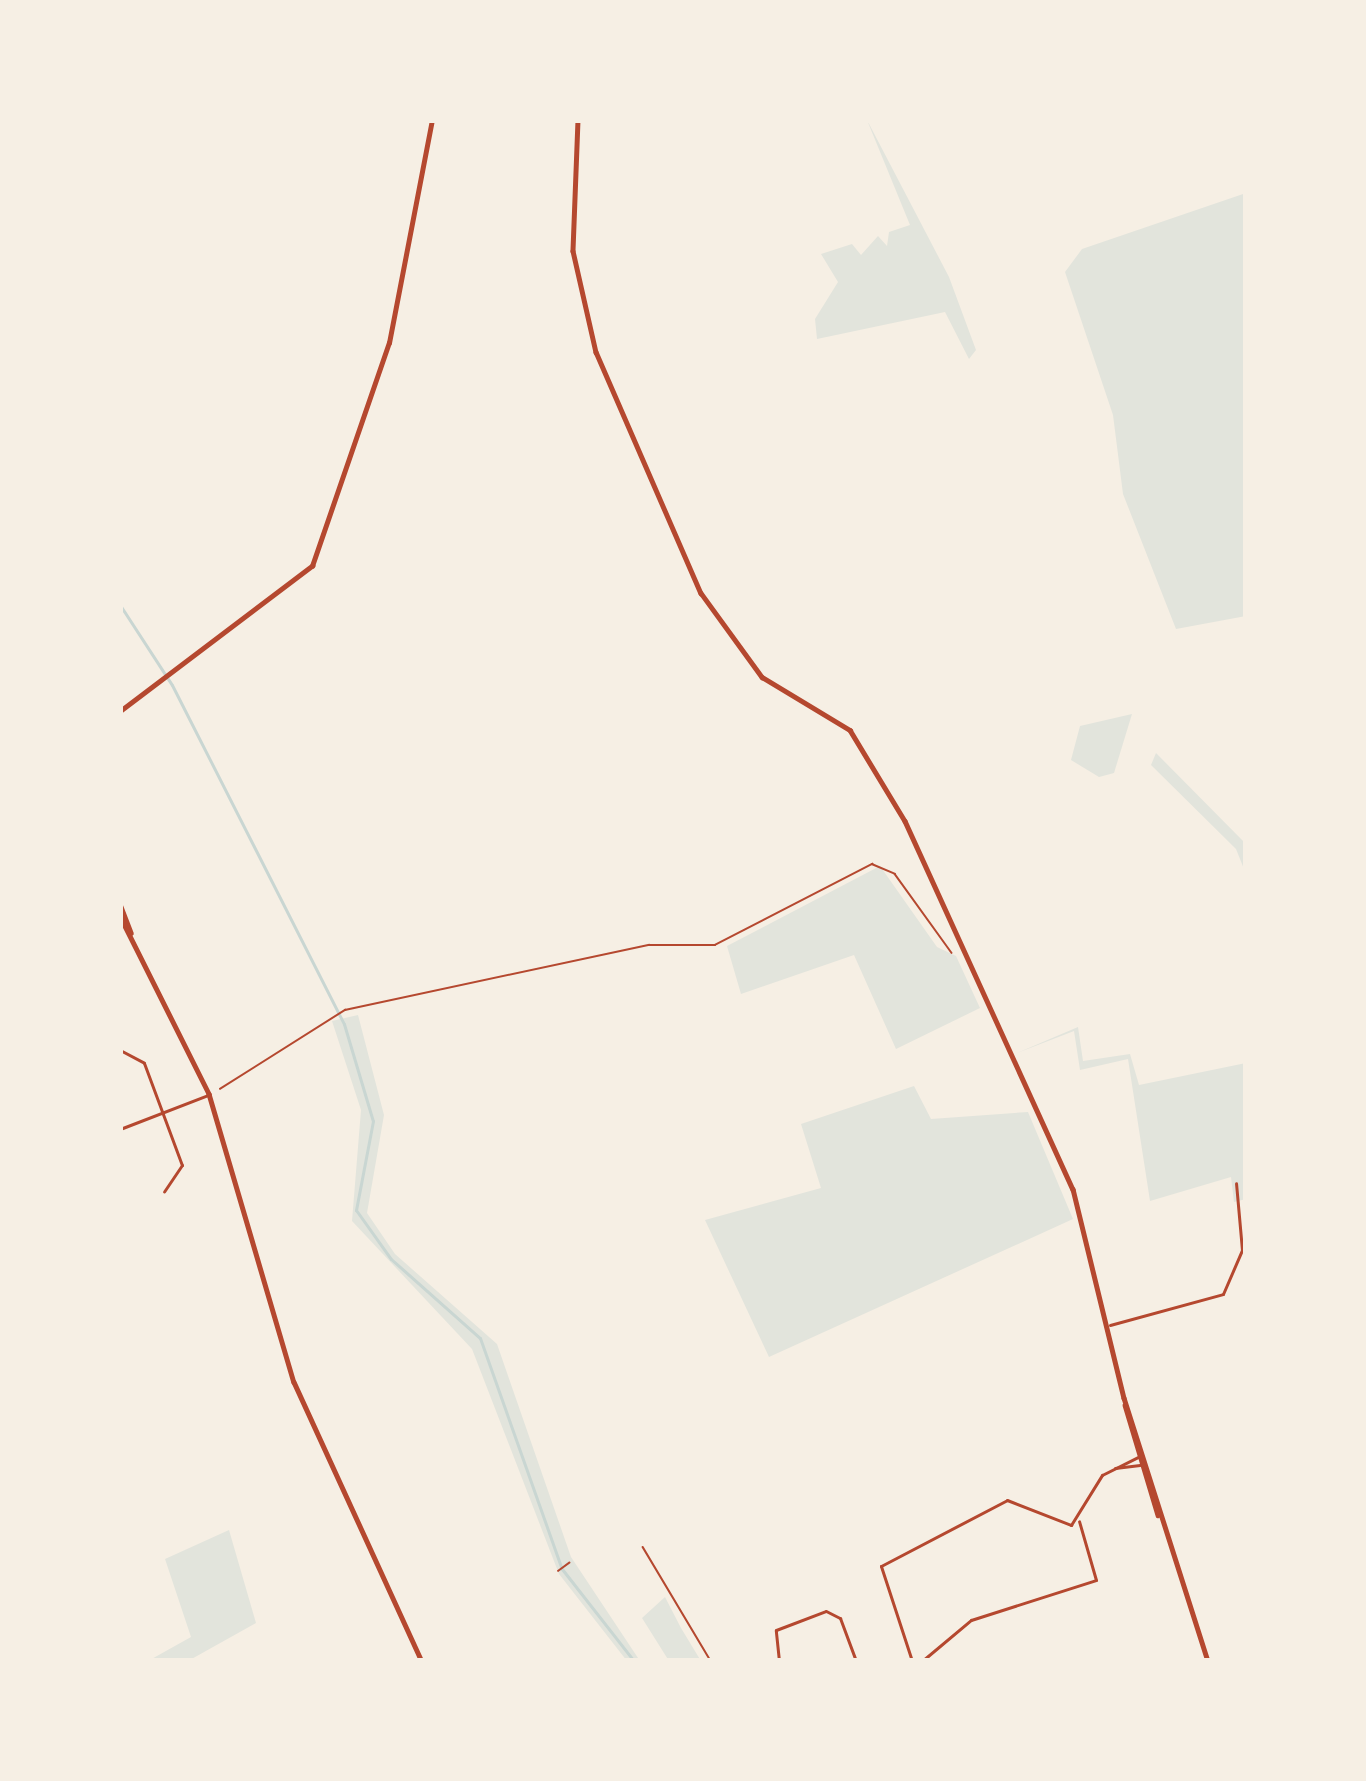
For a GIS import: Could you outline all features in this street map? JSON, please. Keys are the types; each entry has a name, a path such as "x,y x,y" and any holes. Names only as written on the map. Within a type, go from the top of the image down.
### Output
{"street":[{"path":"120,711 164,688 217,629 286,596 312,566 389,343 432,120"},
{"path":"578,120 579,296 685,565 754,669 866,749 1067,1173 1136,1456 1163,1525"},
{"path":"120,904 136,950"},
{"path":"120,916 212,1093 294,1382 422,1661"},
{"path":"120,1050 140,1054 166,1114 182,1172 164,1192"},
{"path":"120,1129 212,1093"},
{"path":"1106,1326 1222,1294 1242,1250 1236,1183"},
{"path":"1124,1398 1208,1661"},
{"path":"1136,1456 1144,1460"},
{"path":"912,1661 877,1580 884,1563 954,1537 1007,1500 1056,1526 1079,1520 1113,1468 1136,1456"},
{"path":"1139,1467 1144,1460"},
{"path":"1113,1468 1139,1467"},
{"path":"922,1661 970,1620 1096,1580 1079,1520"},
{"path":"779,1661 776,1630 826,1611 840,1618 856,1661"},
{"path":"1095,1661 1107,1661"},
{"path":"1118,1661 1136,1661"}],"path":[{"path":"212,1093 332,1015 649,945 722,943 878,864 938,946 962,950"},
{"path":"643,1547 711,1661"},
{"path":"558,1571 569,1563"}],"shaded area":[{"path":"867,120 949,277 976,350 969,359 945,312 817,339 815,319 838,282 821,254 852,244 861,255 878,236 887,246 889,232 910,225"},
{"path":"1246,193 1246,616 1176,629 1123,494 1113,415 1065,272 1082,249"},
{"path":"1132,714 1114,773 1099,777 1071,760 1080,726"},
{"path":"1156,753 1246,844 1246,874 1236,849 1151,765"},
{"path":"880,866 937,947 956,956 980,1008 896,1049 854,955 741,994 727,946"},
{"path":"358,1015 384,1115 367,1213 395,1254 497,1344 571,1557 640,1661 627,1661 559,1574 472,1349 352,1221 361,1110 332,1021"},
{"path":"1078,1027 1083,1061 1130,1054 1139,1085 1246,1063 1246,1199 1234,1202 1231,1177 1150,1201 1128,1059 1080,1070 1074,1031 1017,1053"},
{"path":"914,1086 931,1119 1028,1112 1073,1219 769,1357 705,1220 821,1188 801,1124"},
{"path":"229,1530 256,1623 188,1661 148,1661 191,1637 165,1559"},
{"path":"665,1597 701,1661 669,1661 642,1618"}],"waterway":[{"path":"120,605 172,685 344,1024 373,1121 356,1210 391,1259 480,1338 562,1569 634,1661"}]}
